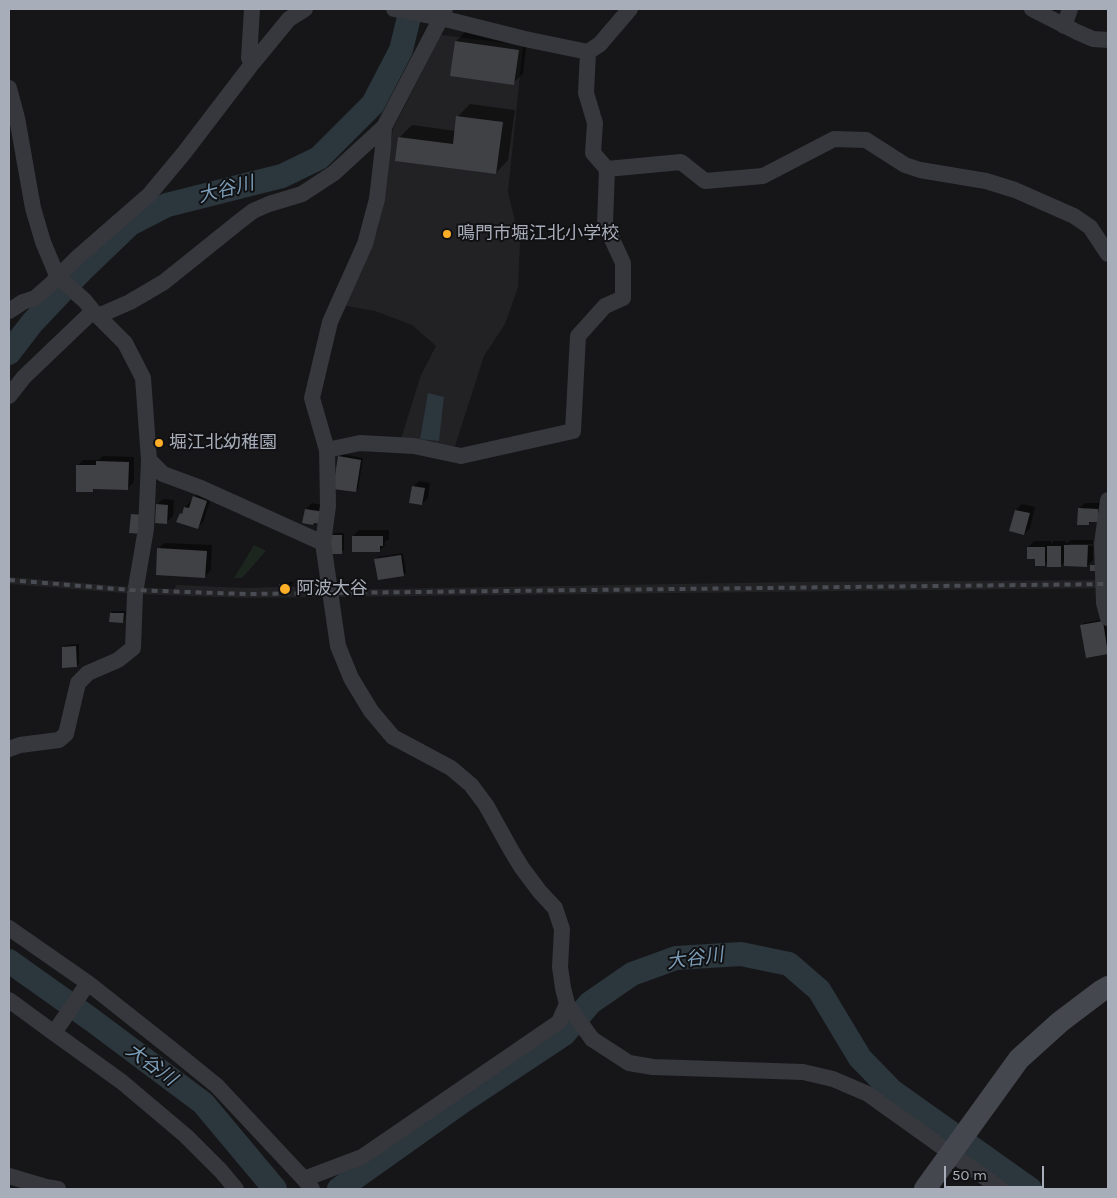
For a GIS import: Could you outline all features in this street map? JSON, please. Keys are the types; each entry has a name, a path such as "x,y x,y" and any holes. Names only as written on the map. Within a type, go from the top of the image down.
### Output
{"street":[{"path":"252,9 249,58 252,64"},
{"path":"9,311 23,302 35,298 60,280 78,257 149,195 289,19 305,9"},
{"path":"394,9 439,14 526,39 588,52 600,44 630,9"},
{"path":"1032,9 1093,39 1108,40"},
{"path":"1064,26 1070,9"},
{"path":"9,396 24,377 92,309 130,302 164,282 253,212 269,204 302,194 334,173 384,127 439,14"},
{"path":"328,450 360,443 414,446 461,456 573,431 578,336 605,306 623,298 623,263 605,224 607,170 593,153 595,123 586,93 588,52"},
{"path":"9,88 17,118 33,208 43,242 60,280 125,343 143,378 149,460 146,529 136,590 133,648 118,660 88,673 78,683 66,734 59,740 20,745 9,749"},
{"path":"384,127 377,199 365,244 330,322 312,398 328,450 328,506 324,543 338,646 351,678 371,711 393,737 451,768 471,785 486,805 522,868 555,908 562,928 560,967 563,988 570,1008 592,1039 629,1063 653,1067 803,1072 832,1079 868,1094 954,1149 1000,1189"},
{"path":"607,170 682,162 705,181 763,176 834,139 866,140 905,165 920,170 986,181 1015,190 1074,216 1090,227 1108,254"},
{"path":"149,460 163,474 201,488 324,543"},
{"path":"1108,500 1102,544 1104,604 1108,618"},
{"path":"9,928 217,1086 308,1184 362,1157 560,1022 570,1008"},
{"path":"55,1031 86,986"},
{"path":"925,1189 1019,1059 1060,1022 1108,987"},
{"path":"9,1000 55,1031 122,1082 186,1136 222,1171 236,1189"},
{"path":"9,1176 58,1189"}],"shaded area":[{"name":"鳴門市堀江北小学校","path":"441,35 523,45 508,192 520,241 518,287 505,324 484,356 455,446 400,442 421,375 436,346 412,325 375,311 341,305 378,228 393,129"},
{"path":"428,393 444,397 439,441 420,439"},
{"path":"254,545 266,551 242,578 234,578"},
{"path":"9,577 175,589 176,585 246,588 279,587 279,584 290,584 291,587 318,587 319,590 797,582 1108,580 1108,588 247,598 135,594 9,584"}],"building":[{"path":"455,41 519,50 514,85 450,76"},
{"path":"456,116 503,122 496,174 395,161 398,137 453,144"},
{"path":"338,456 361,460 356,492 333,489"},
{"path":"96,461 129,462 128,490 93,489 93,492 76,492 76,465 96,465"},
{"path":"412,486 425,488 422,505 409,503"},
{"path":"193,496 207,501 198,529 176,522 180,513 182,514 184,507 189,508"},
{"path":"156,504 168,505 167,524 155,523"},
{"path":"1078,508 1098,509 1098,522 1089,522 1089,525 1077,525"},
{"path":"305,509 325,512 323,524 302,523"},
{"path":"1015,510 1030,513 1024,535 1009,531"},
{"path":"131,514 144,515 142,534 129,533"},
{"path":"331,535 342,535 342,554 331,554"},
{"path":"352,536 383,536 383,546 380,546 380,552 352,552"},
{"path":"1064,545 1088,545 1087,567 1064,566"},
{"path":"1047,546 1061,546 1061,567 1047,567"},
{"path":"1027,547 1045,547 1045,566 1035,566 1035,559 1027,559"},
{"path":"157,548 207,551 205,578 156,575"},
{"path":"401,555 404,576 378,580 374,559"},
{"path":"1090,565 1100,565 1100,571 1090,571"},
{"path":"279,584 290,584 290,587 279,587"},
{"path":"110,613 124,613 123,623 109,622"},
{"path":"1103,621 1108,654 1086,658 1080,625"},
{"path":"76,646 77,667 62,668 62,647"}],"waterway":[{"name":"大谷川","path":"9,353 32,323 82,270 130,224 167,205 282,176 319,158 373,104 401,50 411,9"},
{"name":"大谷川","path":"339,1189 463,1101 564,1034 590,1003 632,974 676,958 741,954 789,964 819,990 860,1058 892,1091 1030,1189"},
{"name":"大谷川","path":"9,961 203,1103 275,1189"}],"railway":[{"path":"9,580 130,590 246,594 1108,584"}],"place":[{"name":"鳴門市堀江北小学校","path":"447,234"},
{"name":"堀江北幼稚園","path":"159,443"},
{"name":"阿波大谷","path":"285,589"}]}
